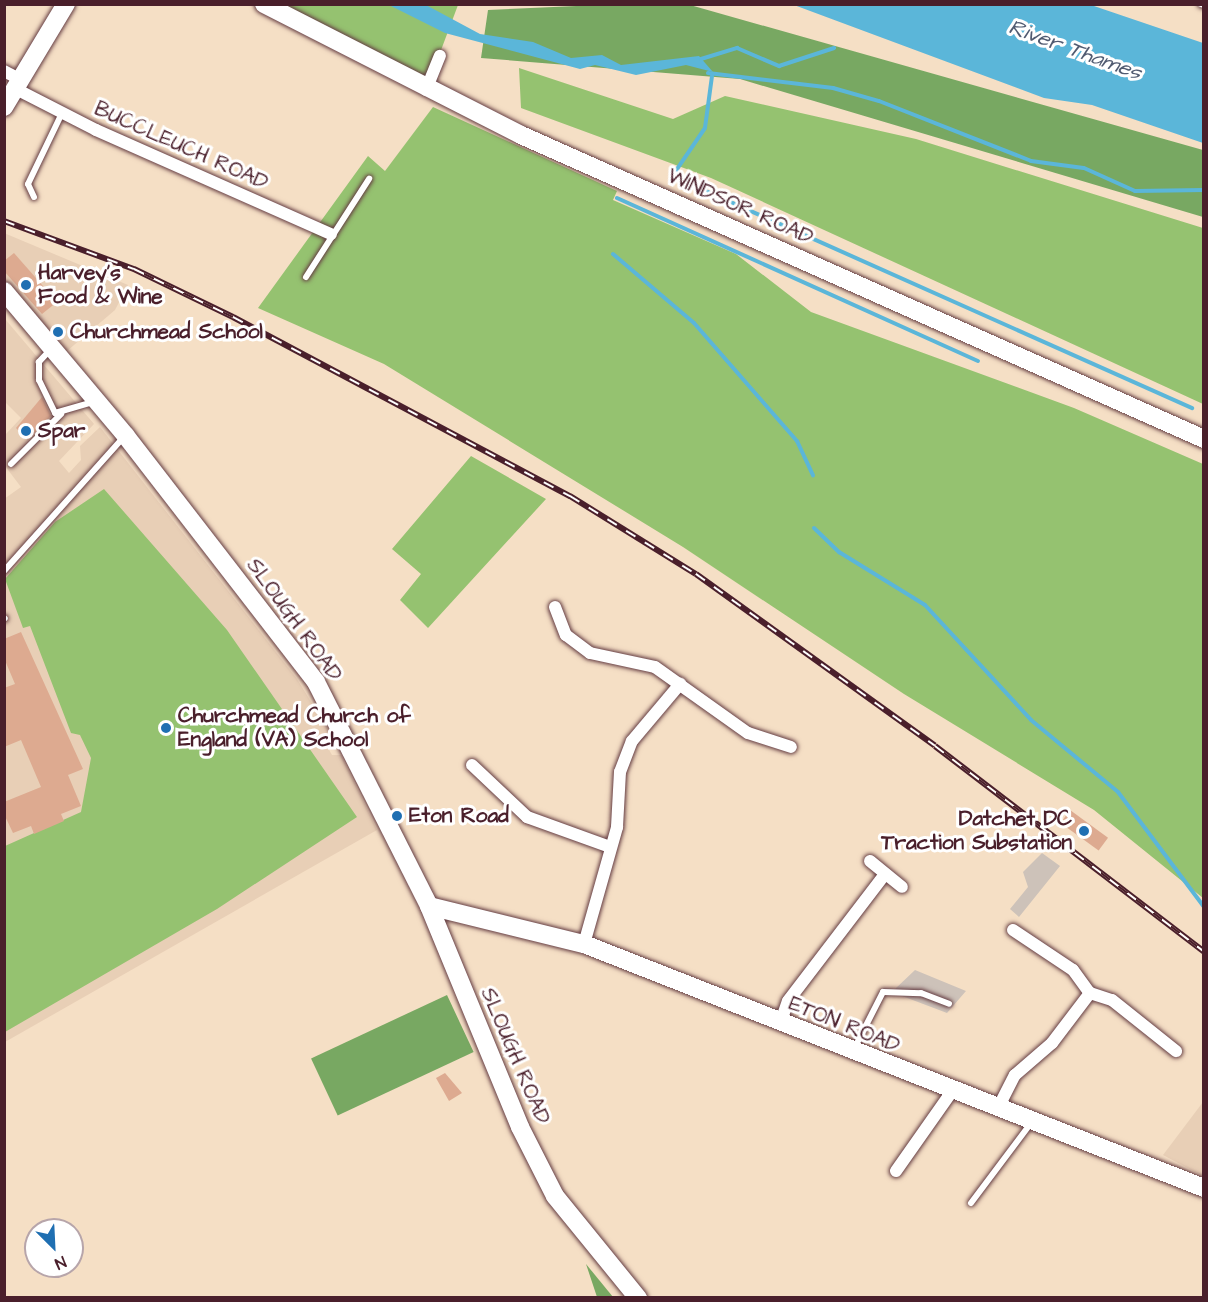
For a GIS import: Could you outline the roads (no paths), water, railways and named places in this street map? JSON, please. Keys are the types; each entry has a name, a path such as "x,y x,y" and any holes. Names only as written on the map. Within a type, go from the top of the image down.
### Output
{"main road":[{"path":"4,107 66,4"},
{"name":"WINDSOR ROAD","path":"264,4 426,90 1203,439"},
{"name":"SLOUGH ROAD","path":"4,291 54,346 126,436 316,682 429,906 520,1127 555,1197 638,1298"},
{"name":"ETON ROAD","path":"429,906 584,944 780,1024 1033,1120 1203,1188"}],"street":[{"path":"426,90 440,56"},
{"name":"BUCCLEUCH ROAD","path":"4,71 62,113 331,234"},
{"path":"555,607 566,635 590,653 655,667 748,734 791,747"},
{"path":"584,944 610,848 620,772 632,741 680,684"},
{"path":"472,765 527,818 610,848"},
{"path":"870,861 902,887"},
{"path":"780,1024 788,1001 885,874"},
{"path":"1013,930 1073,970 1090,993 1112,1000 1176,1051"},
{"path":"998,1108 1015,1075 1053,1043 1090,993"},
{"path":"896,1171 953,1089"}],"lane":[{"path":"34,197 28,184 62,113"},
{"path":"306,277 331,234 369,179"},
{"path":"54,346 39,362 39,380 42,394 61,414"},
{"path":"11,464 61,414 96,400"},
{"path":"4,571 126,436"},
{"path":"853,1052 883,992 921,993 949,1004"},
{"path":"971,1203 1033,1120"}],"water":[{"path":"389,5 426,5 480,34 533,42 571,58 602,55 621,65 699,56 713,72 686,65 636,75 595,65 580,69 445,33"},
{"name":"River Thames","path":"794,5 1091,5 1203,43 1203,143 1092,105 1044,98"}],"waterway":[{"path":"701,59 737,48 779,66 834,48"},
{"path":"708,73 833,88 879,101 1031,161 1084,168 1135,191 1204,190"},
{"path":"712,76 705,128 677,169 679,179 1192,408"},
{"path":"617,198 978,361"},
{"path":"613,254 694,323 797,441 813,475"},
{"path":"814,528 839,552 925,605 1031,720 1118,792 1204,907"}],"railway":[{"path":"4,221 134,269 233,317 570,496 696,574 935,746 1204,952"}],"place":[{"name":"Harvey's Food & Wine","path":"26,285"},
{"name":"Churchmead School","path":"58,332"},
{"name":"Spar","path":"26,431"},
{"name":"Churchmead Church of England (VA) School","path":"166,728"},
{"name":"Eton Road","path":"397,816"},
{"name":"Datchet DC Traction Substation","path":"1084,831"}]}
